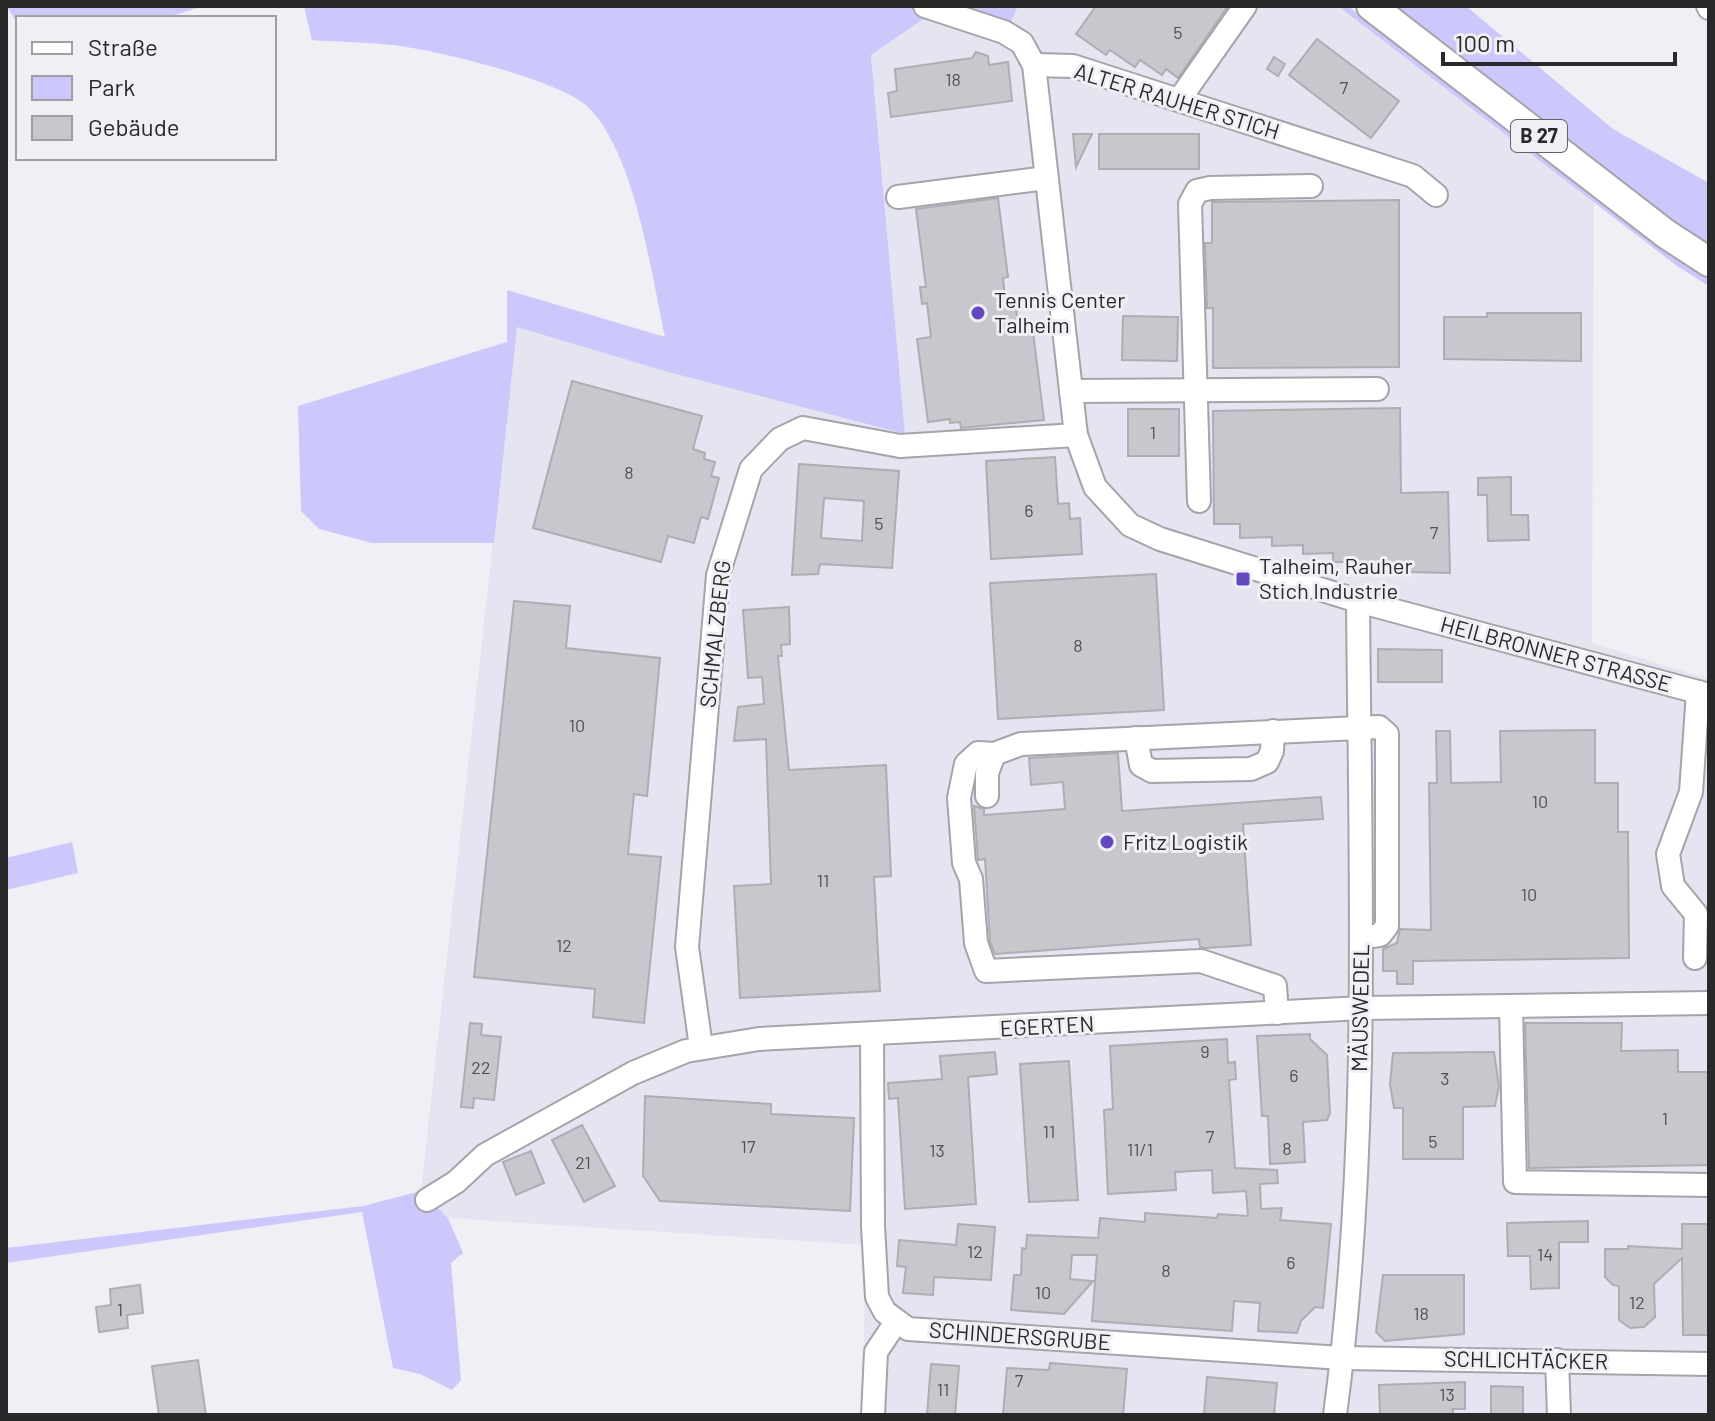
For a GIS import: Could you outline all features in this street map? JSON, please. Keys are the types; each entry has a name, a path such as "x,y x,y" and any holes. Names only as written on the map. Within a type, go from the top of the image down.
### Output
{"main road":[{"name":"B 27","path":"1371,6 1666,234 1709,262"}],"street":[{"path":"925,6 1004,32 1022,43 1034,65"},
{"path":"1179,100 1245,6"},
{"name":"ALTER RAUHER STICH","path":"1034,65 1073,66 1179,100 1413,176 1436,195"},
{"name":"HEILBRONNER STRASSE","path":"1034,65 1076,435 1095,487 1130,525 1219,559 1358,601 1703,693"},
{"path":"898,197 1046,178"},
{"path":"1199,501 1190,204 1197,191 1210,188 1311,186"},
{"path":"1071,391 1377,389"},
{"name":"SCHMALZBERG","path":"701,1047 687,947 718,575 751,469 780,439 803,428 900,446 1076,435"},
{"name":"MÄUSWEDEL","path":"1335,1415 1342,1358 1363,1008 1358,601"},
{"path":"1695,958 1696,914 1673,886 1668,854 1691,792 1703,693"},
{"path":"1277,1013 1275,986 1201,961 986,971 976,943 971,879 964,863 959,798 966,764 978,753 994,754 1021,744 1359,726"},
{"path":"1136,738 1141,765 1152,771 1251,769 1267,762 1272,751 1273,731"},
{"path":"987,796 987,773 994,754"},
{"name":"EGERTEN","path":"427,1200 456,1182 485,1155 633,1073 701,1047 759,1039 1363,1008 1709,1003"},
{"path":"1511,1007 1515,1182 1709,1185"},
{"path":"872,1035 873,1226 877,1297 885,1312 896,1322 876,1352 873,1415"},
{"name":"SCHINDERSGRUBE","path":"896,1322 908,1329 1342,1358"},
{"name":"SCHLICHTÄCKER","path":"1342,1358 1709,1364"},
{"path":"1557,1360 1559,1415"}],"shaded area":[{"path":"1018,6 1341,6 1594,202 1592,643 1709,679 1709,1415 862,1415 866,1245 448,1218 421,1191 517,326 668,372 905,434 871,55 935,11 1010,24"}],"green space":[{"path":"6,6 203,6 172,16 16,16 16,21"},
{"path":"304,6 917,6 935,11 871,55 905,434 668,372 517,327 494,543 372,543 319,529 301,511 298,406 507,342 507,290 665,337 647,248 629,183 604,127 588,107 551,86 465,59 392,45 312,40"},
{"path":"932,6 1018,6 1010,24"},
{"path":"1338,6 1348,6 1674,258 1709,278 1709,286 1677,266"},
{"path":"1383,6 1466,6 1613,129 1709,183 1709,254"},
{"path":"72,842 78,873 6,890 6,858"},
{"path":"421,1191 448,1218 463,1253 451,1263 461,1380 452,1390 420,1374 393,1368 362,1212 6,1263 6,1248 363,1206"}],"building":[{"path":"1096,6 1228,6 1178,78 1166,69 1162,75 1140,60 1135,67 1110,50 1106,55 1076,34"},
{"path":"1317,39 1399,101 1371,138 1289,75"},
{"path":"976,52 988,56 989,65 1008,62 1012,101 891,117 888,93 897,91 895,69 972,58"},
{"path":"1274,57 1285,64 1278,76 1267,69"},
{"path":"1073,134 1092,134 1076,167"},
{"path":"1099,134 1199,134 1199,169 1099,169"},
{"name":"Tennis Center Talheim","path":"998,198 1008,277 1003,278 1006,307 1016,306 1018,326 1032,324 1044,420 961,428 960,422 950,423 950,419 928,422 917,339 931,337 927,303 922,304 920,287 926,287 916,209"},
{"path":"1399,200 1399,367 1213,368 1213,308 1207,308 1205,243 1212,243 1212,202"},
{"path":"1487,313 1581,313 1581,361 1444,359 1444,317 1487,317"},
{"path":"1123,316 1178,317 1177,361 1122,360"},
{"path":"572,381 702,416 693,449 705,453 704,459 715,462 711,476 719,478 708,519 701,517 694,543 668,536 661,562 533,528"},
{"path":"1400,408 1401,493 1448,492 1450,573 1364,571 1364,562 1333,562 1333,553 1303,554 1303,545 1272,546 1272,537 1240,538 1240,524 1214,524 1213,411"},
{"path":"1128,409 1179,409 1179,456 1128,456"},
{"path":"1055,457 1058,504 1069,503 1070,519 1080,518 1082,554 991,559 986,461"},
{"path":"799,464 899,471 892,568 820,564 818,574 792,575","holes":["824,498 864,501 862,541 821,538"]},
{"path":"1511,477 1511,515 1528,515 1529,540 1488,541 1487,495 1478,495 1478,478"},
{"path":"1156,574 1164,710 998,719 990,583"},
{"path":"514,601 570,606 566,648 660,658 647,796 634,794 628,854 661,857 644,1023 593,1017 595,989 474,977"},
{"path":"789,607 790,644 781,645 782,656 778,656 789,770 886,765 891,876 874,877 880,991 740,998 734,886 771,884 766,739 734,741 738,707 764,704 762,677 748,678 743,610"},
{"path":"1378,649 1442,650 1442,682 1378,682"},
{"path":"1595,730 1595,783 1618,783 1618,832 1628,832 1629,958 1413,961 1413,984 1397,984 1397,971 1383,971 1383,949 1397,943 1400,929 1431,930 1429,783 1437,783 1436,731 1450,731 1451,783 1501,782 1500,731"},
{"name":"Fritz Logistik","path":"1118,753 1122,811 1321,797 1323,819 1243,824 1251,945 1206,948 1200,947 1199,939 995,954 990,942 985,859 978,860 974,806 984,809 984,815 1065,809 1063,782 1031,785 1029,758"},
{"path":"470,1023 482,1024 481,1035 501,1037 494,1100 474,1098 473,1108 461,1107"},
{"path":"1525,1023 1622,1023 1621,1051 1678,1050 1678,1072 1709,1072 1709,1165 1529,1168"},
{"path":"1310,1034 1310,1039 1327,1055 1330,1113 1327,1120 1303,1122 1305,1162 1270,1164 1268,1116 1262,1116 1257,1036"},
{"path":"1227,1039 1228,1063 1235,1062 1236,1079 1229,1080 1235,1168 1277,1170 1278,1183 1260,1184 1261,1209 1282,1208 1280,1220 1331,1224 1323,1308 1315,1307 1301,1321 1297,1333 1258,1331 1260,1303 1234,1301 1232,1331 1092,1321 1097,1255 1072,1255 1070,1279 1093,1281 1064,1314 1011,1310 1014,1275 1021,1275 1022,1248 1026,1249 1027,1235 1098,1238 1100,1218 1145,1222 1145,1213 1217,1218 1218,1214 1248,1216 1246,1191 1213,1193 1212,1170 1175,1172 1176,1190 1108,1194 1104,1110 1113,1109 1110,1046"},
{"path":"995,1052 997,1074 968,1077 976,1204 905,1209 898,1098 889,1099 888,1083 942,1079 940,1056"},
{"path":"1494,1052 1499,1086 1495,1106 1463,1107 1463,1159 1403,1159 1403,1108 1394,1108 1390,1084 1393,1053"},
{"path":"1069,1061 1078,1200 1029,1202 1020,1064"},
{"path":"645,1096 771,1104 771,1114 854,1118 850,1211 660,1201 643,1176"},
{"path":"582,1125 615,1186 584,1202 552,1140"},
{"path":"531,1151 544,1183 516,1195 503,1162"},
{"path":"1588,1221 1588,1242 1559,1242 1559,1288 1531,1289 1530,1256 1508,1256 1507,1223"},
{"path":"958,1224 995,1227 991,1280 934,1277 933,1295 903,1293 906,1267 897,1266 899,1240 956,1245"},
{"path":"1682,1224 1709,1224 1709,1335 1683,1335 1682,1258 1654,1284 1655,1317 1644,1327 1630,1328 1619,1320 1619,1286 1613,1285 1605,1277 1605,1249 1628,1249 1628,1246 1682,1249"},
{"path":"1383,1275 1464,1275 1464,1334 1385,1341 1376,1332"},
{"path":"140,1285 143,1313 127,1315 128,1328 99,1332 96,1307 111,1305 110,1289"},
{"path":"198,1360 206,1415 159,1415 152,1366"},
{"path":"1050,1363 1127,1369 1123,1415 1003,1415 1007,1368 1049,1370"},
{"path":"931,1364 959,1366 955,1415 927,1415"},
{"path":"1207,1377 1277,1383 1274,1415 1204,1414"},
{"path":"1465,1382 1465,1409 1453,1409 1453,1415 1380,1415 1379,1385"},
{"path":"1491,1386 1523,1387 1523,1415 1491,1415"}],"place":[{"name":"Tennis Center Talheim","path":"978,313"},
{"name":"Talheim, Rauher Stich Industrie","path":"1243,579"},
{"name":"Fritz Logistik","path":"1107,842"}]}
